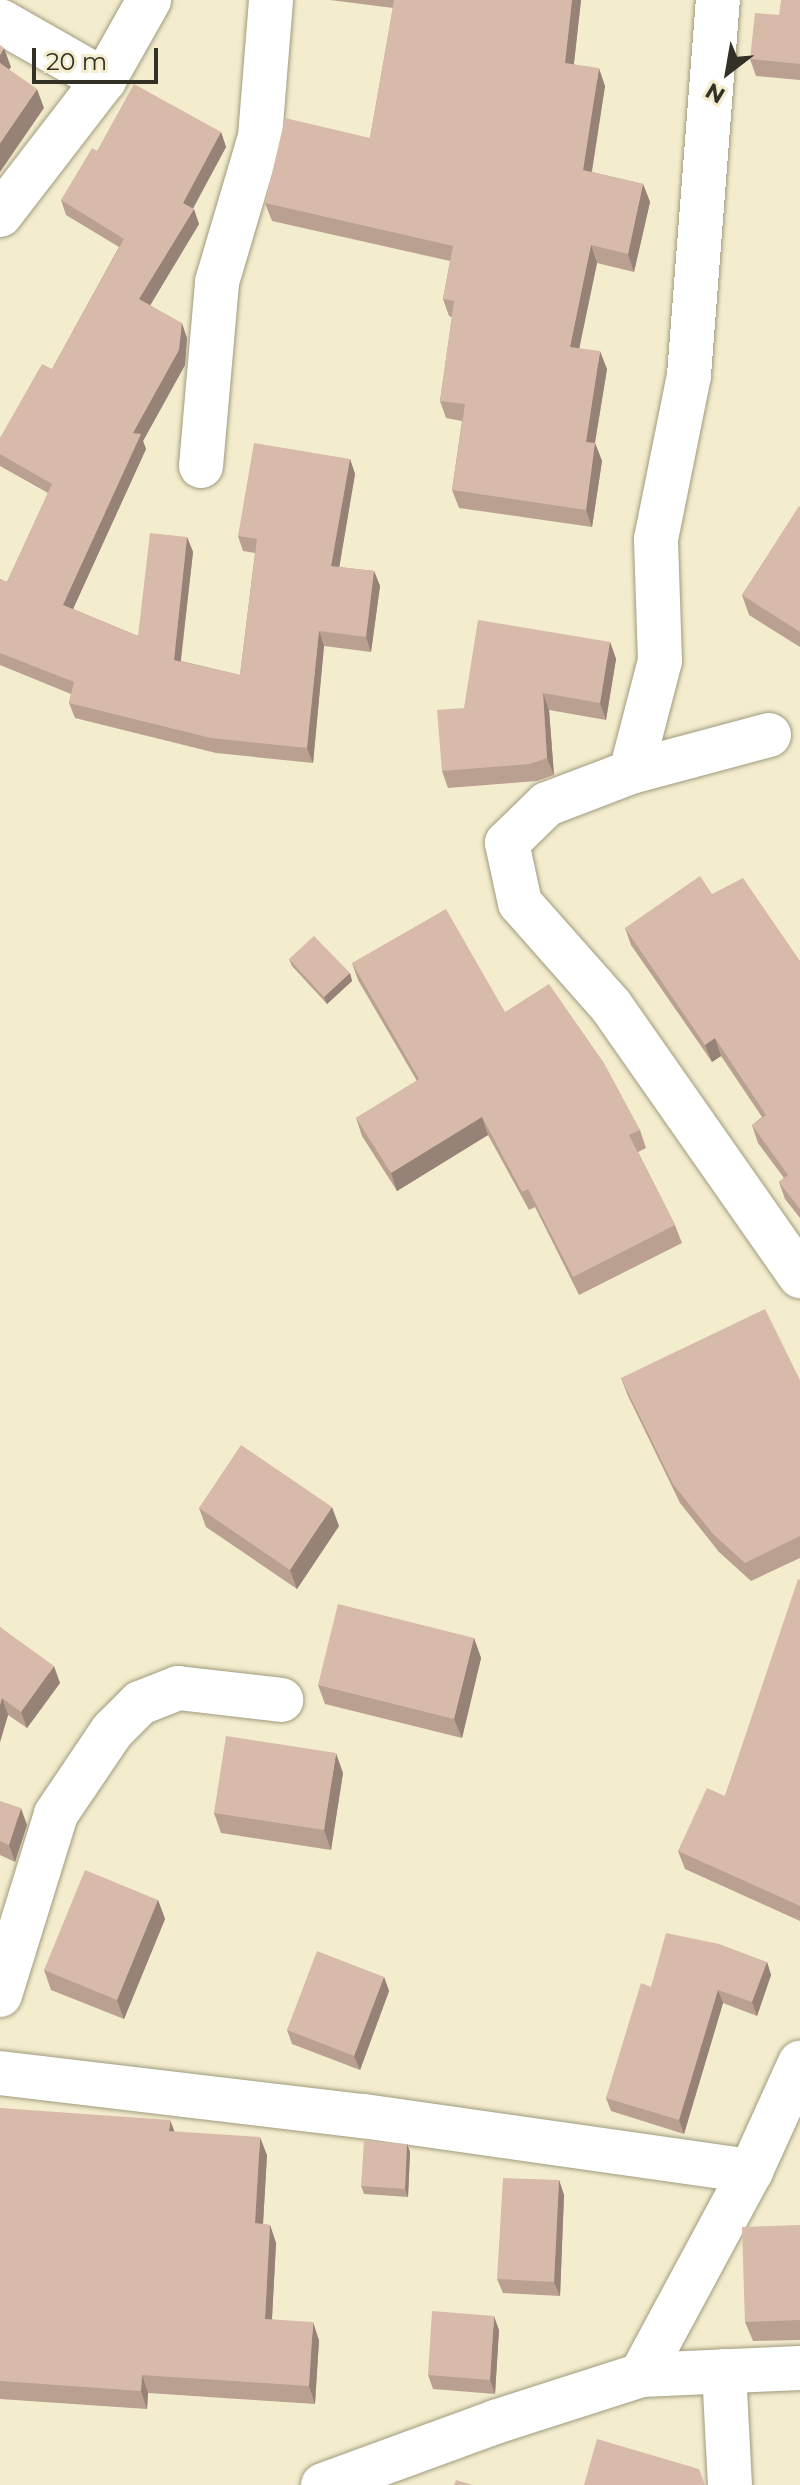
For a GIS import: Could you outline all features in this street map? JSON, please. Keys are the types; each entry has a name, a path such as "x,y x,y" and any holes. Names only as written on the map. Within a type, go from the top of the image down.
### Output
{"street":[{"path":"0,215 104,80 149,0"},
{"path":"201,466 217,282 260,137 271,0"},
{"path":"631,772 660,661 656,539 689,375 718,0"},
{"path":"0,21 104,80"},
{"path":"769,735 631,772 547,804 507,843 520,903 611,1006 800,1276"},
{"path":"0,1995 56,1814 112,1731 140,1703 178,1688 281,1700"},
{"path":"641,2375 751,2171 800,2063"},
{"path":"0,2073 363,2116 751,2171"},
{"path":"323,2485 495,2422 641,2375 800,2368"},
{"path":"724,2371 730,2485"}],"building":[{"path":"394,0 572,0 565,63 599,68 583,170 643,184 628,254 591,245 570,347 600,351 586,442 595,443 586,510 452,490 465,404 440,401 454,301 443,299 453,246 265,203 285,118 370,138"},
{"path":"781,0 800,0 800,64 750,59 755,13 779,15"},
{"path":"0,63 37,89 0,143"},
{"path":"134,84 221,132 183,203 194,209 139,299 182,323 179,350 133,433 141,434 63,605 138,636 150,533 187,537 174,660 240,675 257,539 238,536 254,443 350,459 331,566 374,571 366,637 319,631 307,748 211,738 69,703 74,682 0,653 0,579 7,582 52,484 0,454 0,438 42,364 52,369 124,239 61,200 92,148 97,151"},
{"path":"800,507 800,632 742,595"},
{"path":"478,620 610,642 600,703 543,693 547,758 530,764 442,771 437,710 464,708"},
{"path":"700,876 712,894 743,878 800,961 800,1209 779,1182 788,1175 752,1125 766,1115 715,1038 705,1045 625,928"},
{"path":"446,909 505,1012 549,984 604,1063 640,1130 629,1135 675,1225 573,1277 528,1189 522,1192 482,1117 391,1173 356,1118 419,1079 352,963"},
{"path":"314,936 350,973 324,997 289,959"},
{"path":"765,1309 800,1380 800,1536 745,1563 713,1534 673,1484 621,1378"},
{"path":"241,1445 332,1507 290,1570 199,1508"},
{"path":"798,1579 800,1906 678,1851 707,1788 725,1796"},
{"path":"338,1604 474,1638 454,1719 318,1685"},
{"path":"0,1627 54,1666 21,1712 2,1698 0,1705"},
{"path":"226,1736 336,1753 324,1830 214,1813"},
{"path":"0,1801 21,1808 9,1845 0,1841"},
{"path":"85,1870 158,1900 117,2000 44,1970"},
{"path":"666,1933 719,1944 767,1962 752,2002 718,1990 679,2120 606,2098 641,1983 651,1987"},
{"path":"317,1951 384,1977 354,2056 287,2030"},
{"path":"0,2108 170,2120 169,2131 260,2137 255,2223 270,2225 265,2319 313,2322 309,2386 142,2375 141,2391 0,2381"},
{"path":"364,2141 407,2144 405,2189 361,2186"},
{"path":"503,2178 559,2180 554,2282 497,2279"},
{"path":"800,2225 800,2320 745,2322 742,2227"},
{"path":"432,2311 494,2316 490,2380 428,2375"},
{"path":"597,2439 699,2469 705,2485 584,2485"},
{"path":"456,2480 473,2485 454,2485"}]}
